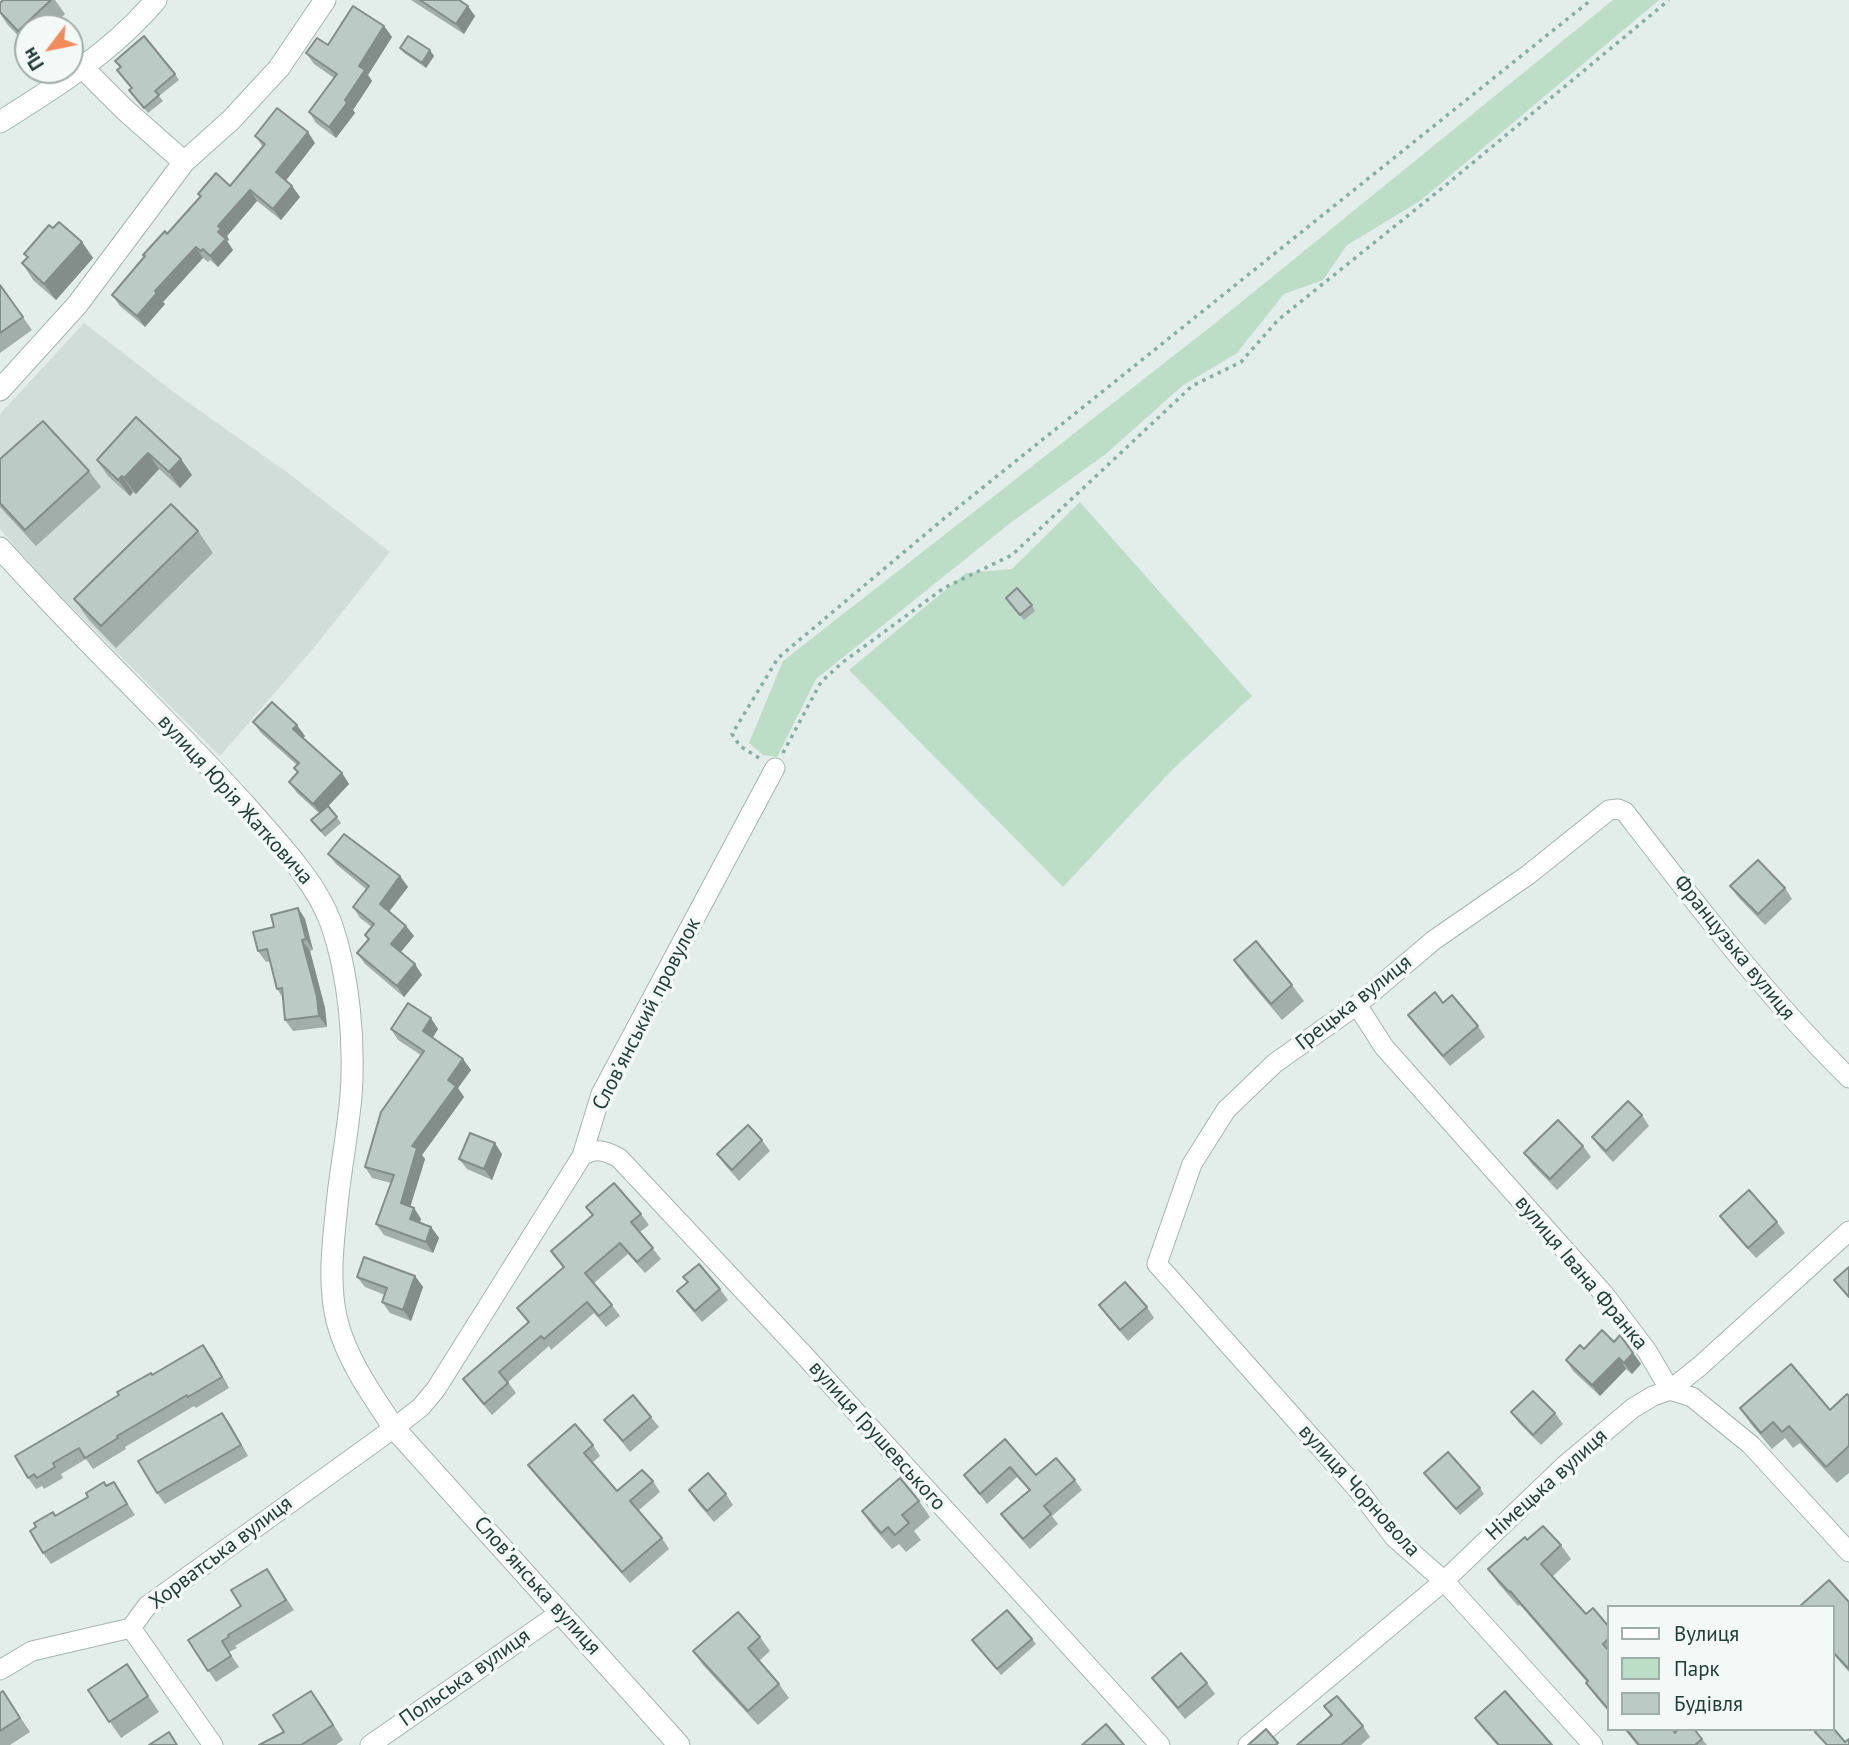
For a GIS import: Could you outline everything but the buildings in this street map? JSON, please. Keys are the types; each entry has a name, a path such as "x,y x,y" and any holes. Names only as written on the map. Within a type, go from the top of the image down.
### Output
{"street":[{"path":"84,67 109,47 156,0"},
{"path":"0,390 77,305 184,162 231,120 279,68 325,0"},
{"path":"84,69 125,110 184,162"},
{"path":"0,122 58,84"},
{"name":"вулиця Юрія Жатковича","path":"0,548 35,588 210,765 316,891 330,922 344,967 351,1037 351,1094 331,1256 332,1287 337,1321 348,1354 394,1428"},
{"name":"Словʼянський провулок","path":"394,1428 421,1407 436,1389 583,1156 601,1094 775,768"},
{"name":"Грецька вулиця","path":"1157,1264 1192,1164 1226,1110 1275,1063 1357,1005 1434,940 1528,875 1609,810 1618,809 1625,812"},
{"name":"Французька вулиця","path":"1625,812 1757,980 1849,1078"},
{"name":"вулиця Івана Франка","path":"1357,1005 1384,1047 1604,1294 1647,1350 1670,1390"},
{"name":"вулиця Грушевського","path":"583,1156 598,1150 619,1158 803,1354 1160,1745"},
{"name":"Німецька вулиця","path":"1248,1745 1444,1581 1564,1466 1633,1408 1670,1390 1849,1231"},
{"name":"вулиця Чорновола","path":"1157,1264 1359,1491 1394,1537 1444,1581 1593,1745"},
{"path":"1670,1390 1692,1397 1751,1444 1849,1552"},
{"name":"Словʼянська вулиця","path":"394,1428 679,1745"},
{"name":"Хорватська вулиця","path":"0,1670 32,1651 131,1628 147,1606 394,1428"},
{"name":"Польська вулиця","path":"370,1745 561,1612"},
{"path":"131,1628 213,1745"}],"path":[{"path":"1591,0 941,521 778,657 732,734 740,746 775,768 821,682 843,662 944,588 1012,555 1192,386 1241,362 1278,320 1447,185 1669,0"}],"shaded area":[{"path":"84,323 179,396 288,473 390,552 316,645 220,756 38,573 0,529 0,414"}],"green space":[{"path":"1613,0 1659,0 1420,201 1347,245 1323,280 1284,294 1237,353 1182,386 1107,453 1009,524 816,679 777,757 763,755 749,743 783,661 1218,321"},
{"path":"1080,502 1252,696 1173,769 1063,887 849,670 966,573 1012,569"}]}
